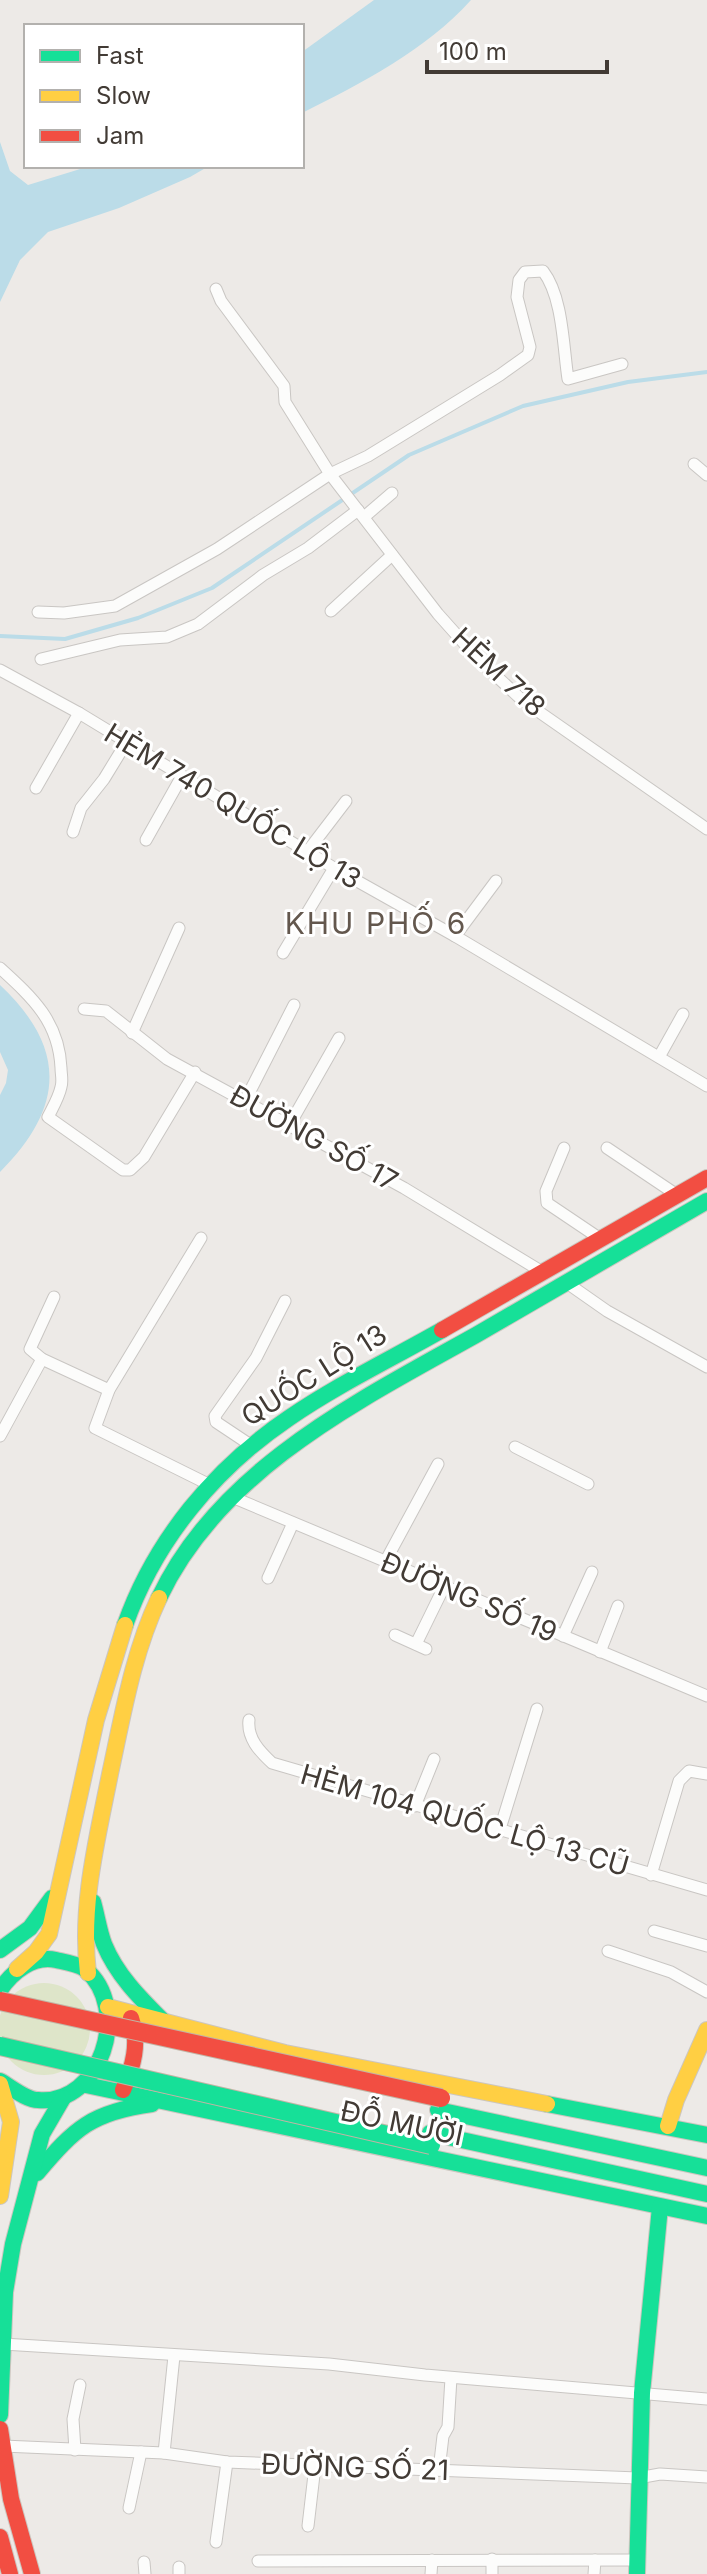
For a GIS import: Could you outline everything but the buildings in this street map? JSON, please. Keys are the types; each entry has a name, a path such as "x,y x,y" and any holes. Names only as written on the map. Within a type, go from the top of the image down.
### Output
{"main road":[{"name":"QUỐC LỘ 13","path":"1,1990 49,1934 96,1721 127,1616 159,1552 181,1519 210,1485 252,1446 290,1417 345,1383 707,1178"},
{"name":"QUỐC LỘ 13","path":"88,1973 84,1942 90,1890 138,1648 163,1589 181,1560 231,1497 280,1454 331,1421 707,1201"},
{"path":"0,1950 21,1937 38,1921 61,1885"},
{"path":"90,1890 109,1956 130,1986 166,2024"},
{"path":"0,2082 26,2098 41,2101 63,2098 86,2085 93,2076 109,2024 108,2007 101,1988 78,1965 56,1959 17,1969"},
{"path":"1,1990 439,2104"},
{"name":"ĐỖ MƯỜI","path":"108,2007 274,2050 707,2135"},
{"path":"0,2011 439,2104"},
{"path":"122,2092 136,2043 137,2031 130,2014"},
{"path":"664,2152 668,2126 700,2062 707,2030"},
{"path":"0,2036 430,2139"},
{"path":"0,2046 430,2139"},
{"path":"0,2082 11,2122 0,2196"},
{"name":"ĐỖ MƯỜI","path":"86,2085 662,2195 707,2194"},
{"path":"0,2415 4,2340 35,2169 45,2126 63,2098"},
{"path":"35,2169 64,2139 93,2118 118,2109 167,2102"},
{"name":"ĐỖ MƯỜI","path":"439,2104 664,2152 707,2168"},
{"name":"ĐỖ MƯỜI","path":"430,2139 662,2195 707,2216"},
{"path":"637,2567 642,2393 662,2195"},
{"path":"1,2437 11,2499 32,2574"},
{"path":"0,2537 10,2574"}],"street":[{"path":"38,612 64,613 115,606 217,549 330,474 437,416 528,355 530,347 517,297 519,280 525,272 543,271 552,282 568,379 622,364"},
{"name":"HẺM 718","path":"216,289 221,301 284,386 285,402 330,474 438,614 479,660 522,700 707,829"},
{"path":"694,464 707,475"},
{"path":"41,659 120,640 167,637 198,624 263,575 392,493"},
{"path":"331,611 392,555"},
{"name":"HẺM 740 QUỐC LỘ 13","path":"3,671 79,713 307,852 707,1086"},
{"path":"36,788 79,713"},
{"path":"73,832 81,808 104,779 126,743"},
{"path":"146,840 182,776"},
{"path":"307,852 346,801"},
{"path":"283,953 334,868"},
{"path":"455,936 496,881"},
{"path":"132,1033 179,928"},
{"path":"0,968 33,1001 56,1035 61,1052 62,1085 48,1117 123,1170 130,1170 144,1157 195,1072"},
{"path":"246,1099 294,1005"},
{"name":"ĐƯỜNG SỐ 17","path":"84,1009 106,1011 167,1059 246,1099 404,1188 544,1273"},
{"path":"659,1057 683,1014"},
{"path":"290,1124 339,1038"},
{"path":"564,1148 546,1191 547,1203 602,1240"},
{"path":"607,1148 677,1195"},
{"path":"201,1238 109,1390 95,1428 210,1485"},
{"path":"567,1283 607,1311 707,1367"},
{"path":"54,1297 30,1349 42,1359 109,1390"},
{"path":"252,1446 216,1422 215,1416 256,1358 285,1301"},
{"path":"0,1436 42,1359"},
{"path":"515,1447 588,1484"},
{"path":"385,1562 438,1464"},
{"name":"ĐƯỜNG SỐ 19","path":"231,1497 707,1696"},
{"path":"268,1578 293,1523"},
{"path":"563,1636 592,1572"},
{"path":"395,1635 421,1646 444,1587"},
{"path":"600,1652 618,1606"},
{"path":"499,1832 537,1709"},
{"name":"HẺM 104 QUỐC LỘ 13 CŨ","path":"249,1720 248,1729 258,1751 272,1763 499,1832 707,1890"},
{"path":"415,1806 434,1759"},
{"path":"651,1875 679,1781 689,1771 707,1774"},
{"path":"654,1931 707,1946"},
{"path":"608,1951 671,1972 707,1992"},
{"path":"4,2340 174,2356 329,2364 451,2378 707,2399"},
{"path":"164,2453 174,2356"},
{"path":"439,2470 443,2436 448,2427 451,2378"},
{"path":"75,2450 73,2419 80,2385"},
{"name":"ĐƯỜNG SỐ 21","path":"1,2437 75,2450 164,2453 227,2462 638,2478 660,2474 707,2477"},
{"path":"129,2508 141,2452"},
{"path":"216,2542 227,2462"},
{"path":"308,2526 315,2466"},
{"path":"492,2559 492,2574"},
{"path":"431,2574 432,2560"},
{"path":"258,2561 595,2560 637,2567"},
{"path":"594,2574 595,2560"},
{"path":"272,2561 272,2574"}],"green space":[{"path":"35,1984 53,1984 69,1991 82,2004 89,2020 89,2038 82,2054 69,2067 53,2074 35,2074 19,2067 6,2054 -1,2038 -1,2020 6,2004 19,1991"}],"water":[{"path":"374,0 471,0 414,50 304,112 304,51"},
{"path":"0,142 10,171 28,185 83,168 206,168 119,208 48,232 20,260 0,302"},
{"path":"0,985 22,1008 37,1032 47,1055 50,1078 46,1101 37,1124 0,1172 0,1095 8,1070 0,1052"}],"waterway":[{"path":"0,636 65,639 138,618 212,588 409,455 523,406 628,382 707,372"}],"traffic: fast":[{"path":"159,1598 185,1552 218,1512 255,1475 296,1443 385,1386 707,1201"},
{"path":"125,1625 153,1564 171,1535 190,1508 236,1459 307,1406 442,1330"},
{"path":"0,1950 30,1928 52,1898"},
{"path":"93,1902 104,1944 116,1967 165,2023"},
{"path":"0,1990 17,1971 39,1960 56,1960 79,1966 99,1986 106,2007 107,2029 103,2051 93,2071 79,2088 60,2098 33,2099 0,2081"},
{"path":"0,2046 431,2145"},
{"path":"86,2085 707,2216"},
{"path":"0,2415 5,2292 13,2244 42,2134 63,2098"},
{"path":"37,2173 74,2134 99,2117 152,2104"},
{"path":"547,2104 707,2135"},
{"path":"438,2110 707,2168"},
{"path":"430,2133 707,2194"},
{"path":"637,2574 642,2393 660,2207"}],"traffic: slow":[{"path":"88,1973 86,1922 95,1848 130,1684 142,1640 159,1598"},
{"path":"17,1969 36,1952 49,1934 96,1720 125,1625"},
{"path":"108,2007 285,2053 547,2104"},
{"path":"668,2126 707,2030"},
{"path":"0,2084 11,2122 0,2196"}],"traffic: jam":[{"path":"442,1330 707,1178"},
{"path":"0,2001 441,2098"},
{"path":"123,2090 134,2055 135,2037 131,2018"},
{"path":"0,2429 11,2499 32,2574"},
{"path":"0,2537 10,2574"}],"district":[{"name":"KHU PHỐ 6","path":"376,924"}]}
